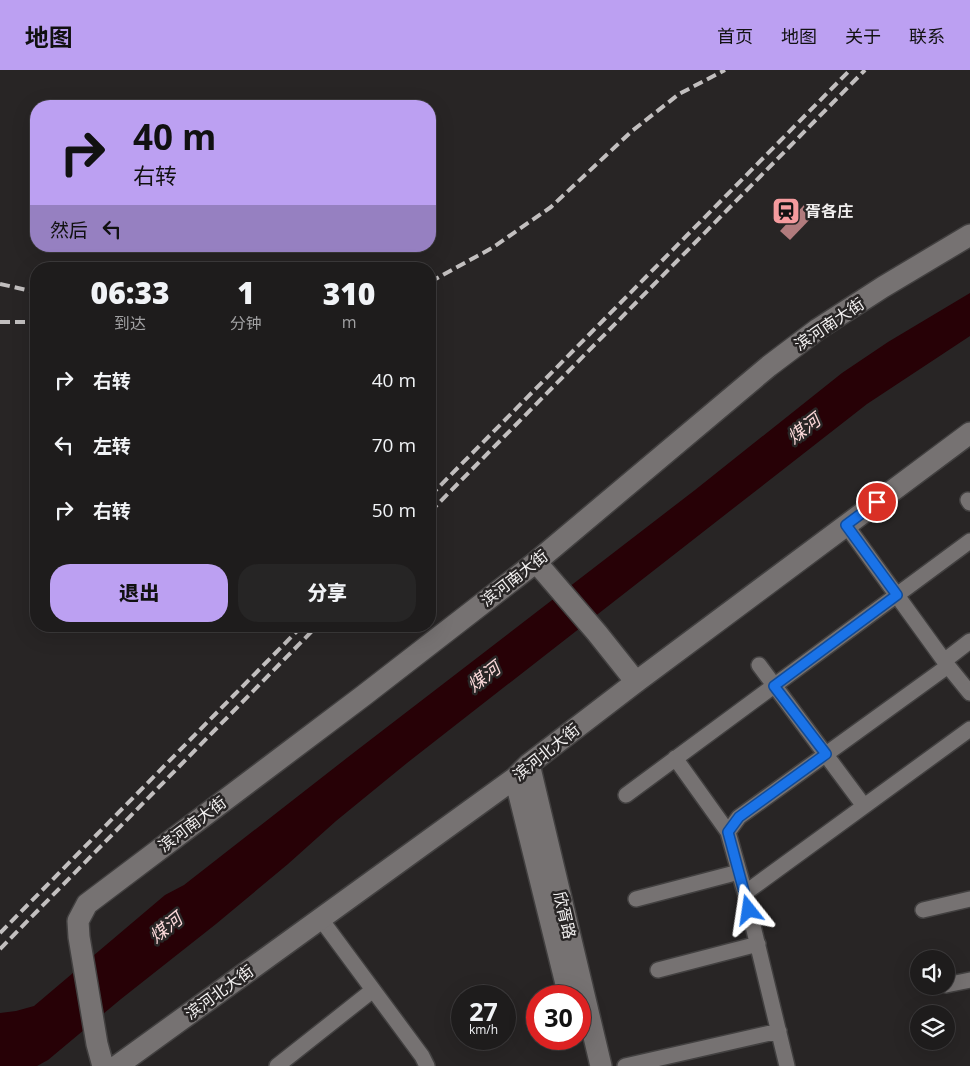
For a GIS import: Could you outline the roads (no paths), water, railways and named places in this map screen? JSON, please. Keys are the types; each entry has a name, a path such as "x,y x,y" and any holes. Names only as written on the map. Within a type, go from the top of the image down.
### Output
{"street":[{"name":"滨河南大街","path":"103,1066 96,1044 79,937 78,921 87,904 536,562 769,366 818,329 970,235"},
{"name":"滨河北大街","path":"117,1066 522,771 636,682 970,433"},
{"path":"846,525 970,694"},
{"path":"626,795 970,541"},
{"path":"536,562 636,682"},
{"path":"728,832 739,817 946,663 970,641"},
{"path":"759,665 864,806"},
{"path":"745,893 970,729"},
{"path":"675,758 728,832 758,944 787,1066"},
{"name":"欣胥路","path":"522,771 567,985"},
{"name":"欣胥路","path":"522,771 601,1066"},
{"path":"636,899 739,872"},
{"path":"923,910 970,899"},
{"path":"320,918 422,1056 427,1066"},
{"path":"658,970 758,944"},
{"path":"955,983 970,980"},
{"path":"277,1066 373,990"},
{"path":"625,1066 779,1030"},
{"path":"582,1050 586,1066"}],"water":[{"name":"煤河","path":"970,293 970,336 867,404 407,763 216,924 48,1060 37,1066 0,1066 0,1013 34,1006 165,895 184,885 695,490 842,373 888,342"}],"railway":[{"path":"436,279 492,248 551,207 632,131 679,94 725,70"},
{"path":"436,490 850,70"},
{"path":"436,506 865,70"},
{"path":"0,284 30,291"},
{"path":"0,322 30,322"},
{"path":"0,933 296,632"},
{"path":"0,949 311,632"}],"place":[{"name":"胥各庄","path":"786,211"}]}
